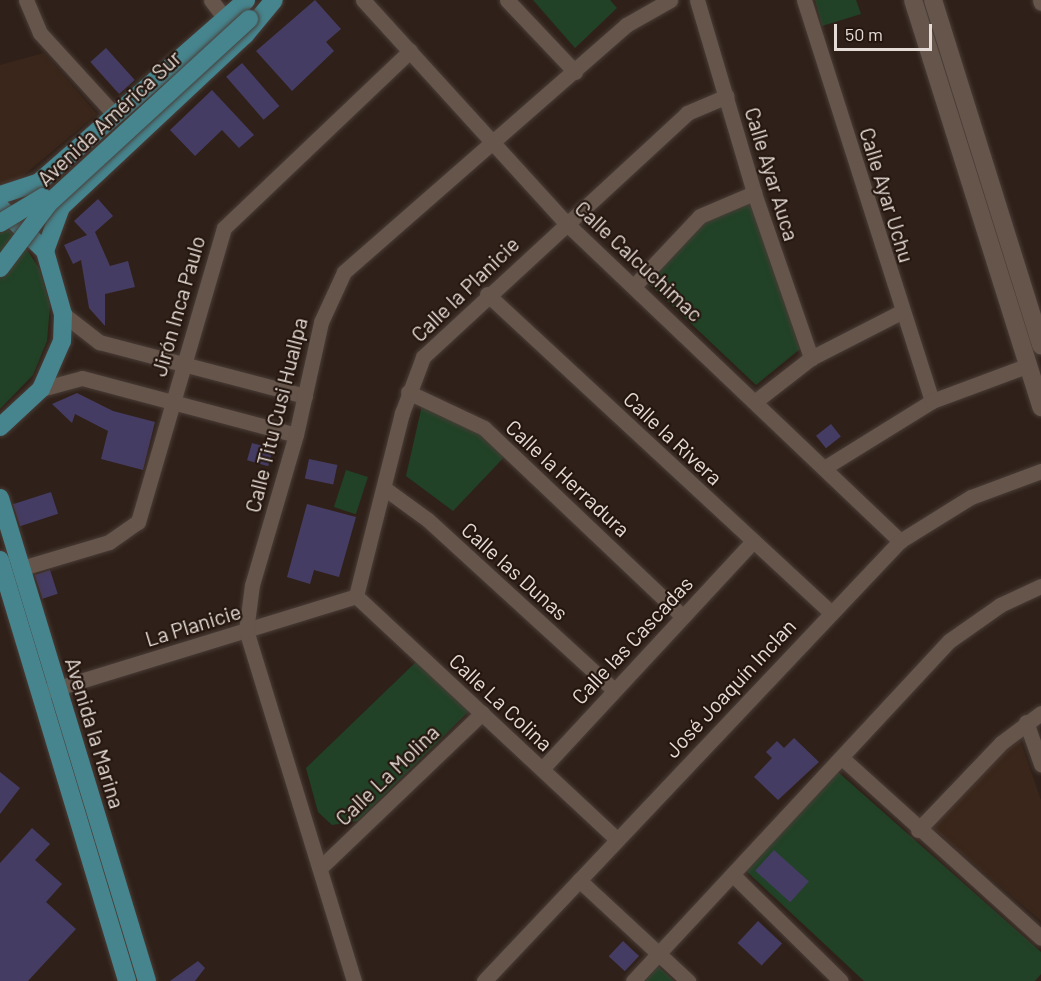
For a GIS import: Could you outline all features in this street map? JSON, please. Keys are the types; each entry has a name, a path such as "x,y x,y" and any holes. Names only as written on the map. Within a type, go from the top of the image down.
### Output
{"main road":[{"name":"Avenida América Sur","path":"0,195 34,187 115,115 248,8"},
{"name":"Avenida América Sur","path":"0,223 43,197 248,8"},
{"name":"Avenida América Sur","path":"45,251 61,207 245,35 248,8"},
{"name":"Avenida América Sur","path":"0,268 49,203 248,8"},
{"path":"0,207 45,251 63,314 62,341 41,389 2,430"},
{"name":"Avenida la Marina","path":"0,498 22,568 50,691 126,980"},
{"name":"Avenida la Marina","path":"0,560 50,691 147,981"}],"street":[{"path":"26,0 40,33 115,115"},
{"path":"211,0 248,8"},
{"name":"Calle Calcuchimac","path":"363,0 565,222 757,400 900,541"},
{"path":"507,0 575,72"},
{"name":"Calle Titu Cusi Huallpa","path":"354,981 321,867 246,631 252,585 296,435 321,321 344,272 493,145 626,25 670,0"},
{"name":"Calle Ayar Auca","path":"698,0 754,193 811,358"},
{"name":"Calle Ayar Uchu","path":"804,0 901,312 932,401"},
{"path":"913,0 1041,407"},
{"path":"933,0 1041,345"},
{"name":"Jirón Inca Paulo","path":"22,568 109,542 138,522 182,361 224,228 410,51"},
{"name":"Calle la Planicie","path":"356,596 408,392 431,347 565,222 687,113 727,96"},
{"path":"634,286 697,218 754,193"},
{"name":"Calle la Rivera","path":"487,294 831,613"},
{"path":"757,400 811,358 901,312"},
{"path":"63,314 99,342 182,361 305,396"},
{"path":"824,468 932,401 1029,365"},
{"path":"41,389 82,378 173,400 296,435"},
{"name":"Calle la Herradura","path":"408,392 484,428 683,617"},
{"name":"José Joaquín Inclan","path":"484,981 900,541 971,497 1041,471"},
{"name":"Calle las Dunas","path":"384,488 428,520 614,690"},
{"name":"Calle las Cascadas","path":"542,769 753,541"},
{"path":"633,981 958,633 1041,586"},
{"name":"La Planicie","path":"50,691 356,596"},
{"name":"Calle La Colina","path":"356,596 617,839"},
{"name":"Calle La Molina","path":"321,867 482,713"},
{"path":"918,830 1026,722 1041,713"},
{"path":"1026,722 1041,764"},
{"path":"842,759 918,830 1041,938"},
{"path":"734,875 841,981"},
{"path":"579,880 688,981"}],"shaded area":[{"path":"44,53 97,114 7,189 0,187 0,65"},
{"path":"1019,737 1041,800 1041,921 930,826"}],"green space":[{"path":"533,0 610,0 617,8 575,48"},
{"path":"815,0 856,0 861,14 822,26"},
{"path":"751,202 800,349 756,385 646,281 692,228 721,208"},
{"path":"0,223 20,239 40,270 50,305 47,341 33,375 0,409"},
{"path":"423,401 510,451 453,511 406,476"},
{"path":"346,470 368,477 356,514 334,507"},
{"path":"418,660 471,709 358,821 332,825 318,812 306,768"},
{"path":"838,772 1041,952 1041,974 1035,981 864,981 743,868"},
{"path":"658,966 674,981 645,981"}],"building":[{"path":"315,0 341,29 326,42 334,51 292,91 256,51"},
{"path":"106,48 135,80 119,94 90,62"},
{"path":"242,63 279,106 264,120 226,77"},
{"path":"212,90 254,135 239,148 222,130 195,156 170,130"},
{"path":"98,199 113,216 95,232 110,266 128,261 135,287 105,294 105,326 89,308 81,260 73,264 64,245 87,235 74,221"},
{"path":"77,393 113,411 155,422 143,470 101,459 108,431 75,414 72,423 52,404"},
{"path":"831,424 841,437 826,448 816,436"},
{"path":"252,443 273,449 268,466 247,460"},
{"path":"309,459 337,465 333,485 305,479"},
{"path":"51,492 58,514 20,526 13,504"},
{"path":"307,504 356,517 339,577 314,570 310,584 287,577"},
{"path":"50,570 58,594 43,599 35,575"},
{"path":"794,738 819,762 778,800 754,777 772,758 766,752 777,741 784,748"},
{"path":"0,772 20,788 0,814"},
{"path":"32,828 50,844 35,860 62,884 46,902 76,929 28,981 0,981 0,863"},
{"path":"774,850 809,881 790,902 755,871"},
{"path":"758,921 782,944 762,965 738,943"},
{"path":"623,941 639,956 625,971 609,956"},
{"path":"198,961 205,968 195,981 170,981"}]}
